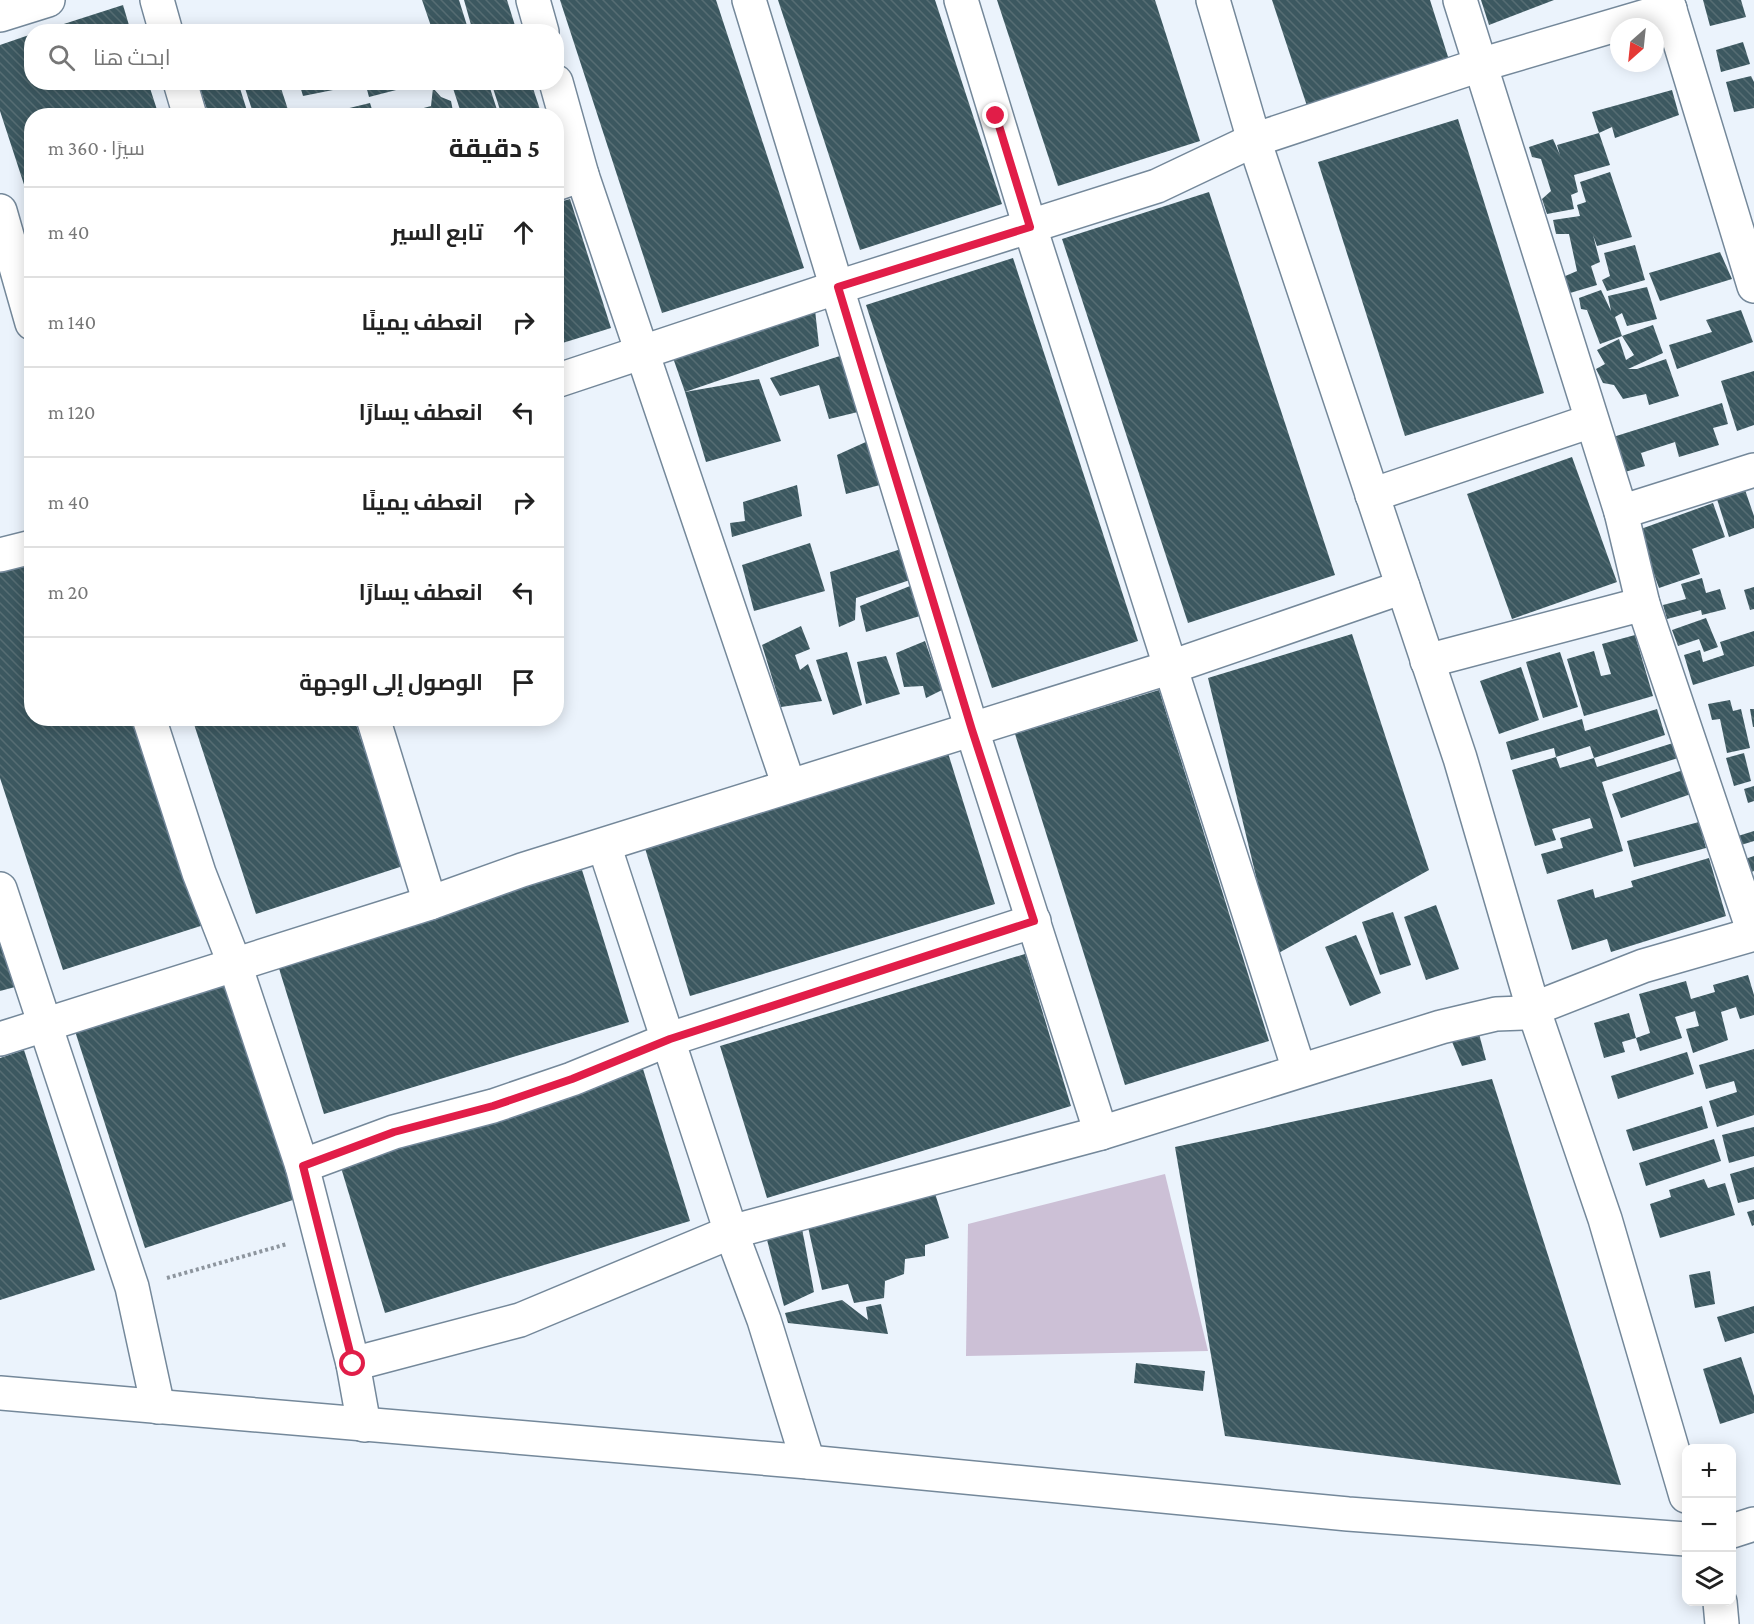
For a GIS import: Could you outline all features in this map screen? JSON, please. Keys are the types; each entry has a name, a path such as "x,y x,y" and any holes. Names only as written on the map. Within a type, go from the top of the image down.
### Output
{"street":[{"path":"0,15 48,0"},
{"path":"157,0 164,24"},
{"path":"533,0 540,24"},
{"path":"749,0 972,730 1101,1133"},
{"path":"961,0 1030,227 1299,1070"},
{"path":"1213,0 1254,140 1460,758 1533,1008 1605,1219 1682,1482"},
{"path":"353,1364 520,1320 731,1232 1101,1133 1441,1027 1496,1014 1523,1013 1643,966 1754,933 1643,603 1621,513 1460,0"},
{"path":"564,378 838,287 1157,186 1254,140 1669,5 1754,286"},
{"path":"182,90 188,108"},
{"path":"557,90 559,108"},
{"path":"564,142 569,179 641,351 789,786"},
{"path":"0,211 24,295"},
{"path":"1372,495 1591,422"},
{"path":"1621,513 1754,470"},
{"path":"0,555 24,549"},
{"path":"0,1039 789,786 1171,667 1404,587"},
{"path":"1427,661 1643,603"},
{"path":"152,726 200,873 235,965 303,1166 353,1364 364,1425"},
{"path":"375,726 429,903"},
{"path":"604,845 670,1039 731,1232 764,1320 808,1462"},
{"path":"0,889 132,1287 158,1407"},
{"path":"303,1166 394,1132 493,1106 572,1079 670,1039 1034,921"},
{"path":"0,1393 808,1462 1337,1513 1682,1539"},
{"path":"1736,1529 1754,1524"},
{"path":"1720,1606 1722,1624"}],"path":[{"path":"132,1287 319,1235"}],"shaded area":[{"path":"1165,1174 1208,1351 966,1356 968,1224"}],"building":[{"path":"422,0 459,0 466,24 430,24"},
{"path":"464,0 507,0 514,24 471,24"},
{"path":"560,0 716,0 804,268 662,313"},
{"path":"778,0 935,0 1002,204 860,250"},
{"path":"997,0 1155,0 1200,141 1058,186"},
{"path":"1272,0 1430,0 1449,60 1307,106"},
{"path":"1481,0 1554,0 1489,25"},
{"path":"1703,0 1741,0 1746,17 1710,26"},
{"path":"123,5 129,24 64,24"},
{"path":"24,37 24,90 151,90 156,108 24,108 24,185 0,111 0,45"},
{"path":"1743,42 1750,64 1721,72 1716,50"},
{"path":"1751,76 1754,82 1754,108 1734,112 1726,82"},
{"path":"201,90 240,90 246,108 206,108"},
{"path":"246,90 282,90 287,108 251,108"},
{"path":"301,90 333,90 303,96"},
{"path":"367,90 396,90 369,97"},
{"path":"433,90 435,90 441,97 451,101 452,108 424,108 431,106"},
{"path":"454,90 491,90 496,108 459,108"},
{"path":"494,90 534,90 539,108 499,108"},
{"path":"1672,90 1679,115 1615,138 1612,127 1599,133 1592,112"},
{"path":"370,103 372,108 349,108"},
{"path":"1458,119 1544,393 1405,436 1318,162"},
{"path":"1599,133 1610,165 1574,175 1578,192 1571,195 1574,209 1547,214 1542,199 1551,191 1541,159 1532,157 1529,147 1553,139 1560,155 1557,145"},
{"path":"1610,172 1632,237 1597,246 1593,235 1600,262 1591,266 1597,285 1570,293 1563,277 1577,271 1569,234 1556,234 1553,220 1580,216 1577,205 1586,202 1580,182"},
{"path":"1209,192 1335,575 1188,623 1062,239"},
{"path":"570,199 611,328 564,343 564,201"},
{"path":"1635,245 1645,280 1607,291 1602,280 1610,276 1604,253"},
{"path":"1720,252 1732,279 1660,301 1649,273"},
{"path":"1013,258 1138,641 992,688 866,305"},
{"path":"1647,287 1657,319 1627,326 1622,313 1615,317 1622,336 1600,344 1587,310 1581,309 1579,298 1601,290 1611,311 1608,296"},
{"path":"815,310 819,346 685,392 672,355"},
{"path":"1741,310 1753,342 1677,369 1669,345 1712,332 1706,320"},
{"path":"1653,325 1663,353 1628,369 1637,369 1666,359 1679,396 1649,405 1646,394 1623,399 1614,385 1603,383 1596,369 1605,364 1597,350 1619,339 1626,360 1634,355 1622,336"},
{"path":"840,356 862,411 829,419 819,385 780,396 770,378"},
{"path":"1754,371 1754,425 1737,431 1721,381"},
{"path":"759,379 781,441 706,462 685,392"},
{"path":"1722,403 1728,424 1713,428 1719,445 1679,457 1675,442 1641,453 1645,466 1625,472 1613,437"},
{"path":"868,441 880,485 846,494 837,455"},
{"path":"1572,457 1617,582 1512,619 1467,494"},
{"path":"797,485 802,516 732,537 730,523 745,521 743,502"},
{"path":"1744,487 1754,516 1754,528 1729,537 1716,496"},
{"path":"1713,503 1725,537 1692,549 1700,574 1659,588 1638,530"},
{"path":"810,543 825,591 754,611 742,565"},
{"path":"901,549 910,580 856,598 855,620 839,627 830,572"},
{"path":"24,560 24,726 146,726 210,923 63,970 0,778 0,567"},
{"path":"1702,578 1706,593 1720,589 1726,609 1702,615 1701,610 1667,619 1663,605 1686,599 1681,584"},
{"path":"910,586 920,616 866,632 860,606"},
{"path":"1754,587 1754,609 1750,610 1744,590"},
{"path":"1706,618 1718,647 1704,652 1699,639 1678,646 1672,630"},
{"path":"801,626 810,649 795,655 800,670 808,664 822,701 781,707 762,645"},
{"path":"1754,631 1754,666 1693,685 1684,655 1700,650 1703,662 1724,655 1720,642"},
{"path":"1352,634 1429,870 1275,955 1208,678"},
{"path":"1635,635 1653,696 1584,716 1567,659 1594,651 1601,676 1611,674 1602,644"},
{"path":"925,641 942,690 926,698 923,686 904,687 896,653"},
{"path":"847,652 862,705 833,715 816,660"},
{"path":"1560,652 1578,707 1543,718 1526,662"},
{"path":"886,656 900,694 866,704 857,662"},
{"path":"1521,667 1539,720 1499,734 1480,681"},
{"path":"1159,690 1269,1041 1125,1085 1015,734"},
{"path":"1730,700 1733,711 1741,709 1750,748 1727,753 1720,719 1712,720 1708,704"},
{"path":"1657,709 1665,735 1594,758 1590,746 1556,757 1554,748 1511,760 1506,742 1582,719 1585,731"},
{"path":"1750,709 1754,709 1754,727 1753,727"},
{"path":"195,726 357,726 403,866 256,914"},
{"path":"1673,743 1678,758 1602,782 1623,851 1547,874 1541,854 1563,848 1560,838 1593,828 1590,818 1552,829 1556,840 1535,846 1512,770 1556,757 1560,768 1594,758 1597,767"},
{"path":"948,753 995,904 690,996 644,845"},
{"path":"1744,753 1751,781 1734,786 1726,758"},
{"path":"1683,770 1691,794 1621,818 1612,794"},
{"path":"1754,786 1754,801 1748,803 1744,789"},
{"path":"1699,822 1706,848 1634,867 1627,841"},
{"path":"1754,831 1754,841 1741,845 1738,836"},
{"path":"1754,856 1754,871 1749,873 1745,859"},
{"path":"1709,858 1726,916 1611,952 1607,939 1572,950 1557,900 1593,889 1595,898 1633,887 1631,881"},
{"path":"582,870 629,1022 324,1114 277,962"},
{"path":"1436,905 1459,969 1426,980 1404,917"},
{"path":"1393,912 1411,965 1380,975 1362,922"},
{"path":"1356,935 1381,993 1350,1006 1325,947"},
{"path":"0,943 15,987 0,991"},
{"path":"1025,954 1071,1106 767,1198 720,1046"},
{"path":"1748,975 1754,995 1754,1015 1740,1019 1736,1007 1721,1012 1728,1040 1693,1053 1686,1029 1699,1026 1695,1011 1675,1017 1682,1038 1640,1051 1636,1038 1650,1033 1639,994 1686,981 1691,999 1715,992 1713,985"},
{"path":"225,980 296,1199 145,1248 74,1028"},
{"path":"1629,1013 1636,1038 1622,1042 1625,1052 1604,1058 1594,1023"},
{"path":"1475,1019 1486,1060 1462,1066 1448,1032"},
{"path":"1754,1049 1754,1115 1717,1127 1709,1101 1737,1092 1734,1081 1706,1089 1699,1065"},
{"path":"24,1050 95,1270 0,1300 0,1058"},
{"path":"1687,1052 1694,1074 1618,1099 1611,1076"},
{"path":"643,1069 690,1221 385,1313 339,1161"},
{"path":"1492,1079 1621,1485 1225,1436 1175,1147"},
{"path":"1702,1106 1708,1128 1633,1151 1626,1130"},
{"path":"1754,1127 1754,1156 1729,1163 1722,1135"},
{"path":"1714,1139 1721,1161 1646,1186 1639,1163"},
{"path":"1754,1167 1754,1199 1738,1203 1730,1174"},
{"path":"1704,1179 1708,1188 1725,1183 1735,1215 1660,1238 1650,1204 1671,1197 1669,1190"},
{"path":"933,1187 949,1238 925,1245 925,1256 905,1259 904,1274 885,1281 884,1298 854,1303 848,1284 822,1290 808,1227"},
{"path":"1754,1210 1754,1225 1752,1226 1747,1212"},
{"path":"800,1218 814,1292 784,1306 765,1232"},
{"path":"1710,1271 1715,1304 1695,1308 1689,1275"},
{"path":"842,1300 868,1320 866,1307 881,1304 888,1334 788,1323 785,1313"},
{"path":"1754,1306 1754,1333 1725,1342 1717,1317"},
{"path":"1741,1357 1754,1396 1754,1413 1720,1424 1703,1369"},
{"path":"1136,1363 1205,1371 1203,1391 1134,1383"}],"route":[{"path":"353,1364 303,1166 394,1132 493,1106 572,1079 670,1039 1034,921 972,730 838,287 1030,227 996,116"}]}
